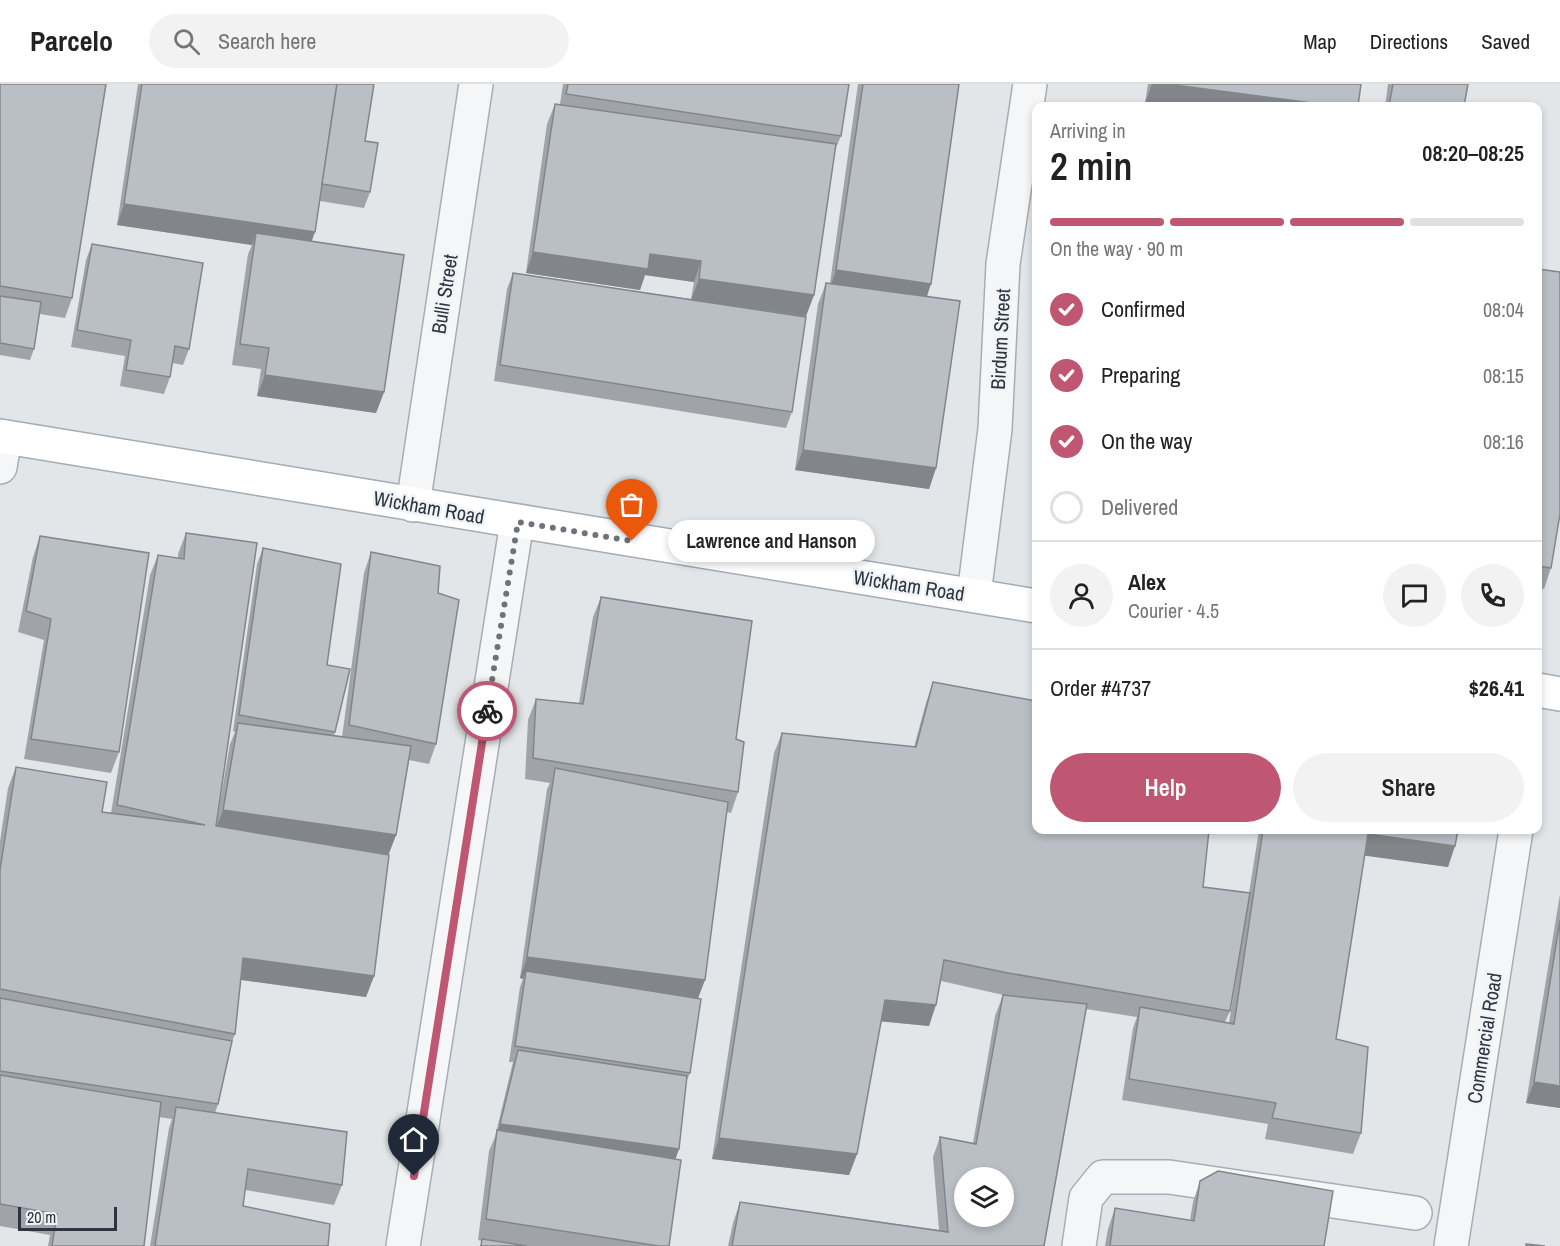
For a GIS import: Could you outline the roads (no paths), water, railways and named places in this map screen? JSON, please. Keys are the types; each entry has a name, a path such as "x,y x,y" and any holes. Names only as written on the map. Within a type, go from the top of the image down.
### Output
{"main road":[{"name":"Wickham Road","path":"2,447 413,505 1032,605"},
{"path":"1542,692 1560,694"}],"street":[{"name":"Bulli Street","path":"413,505 476,84"},
{"name":"Birdum Street","path":"974,595 995,429 1003,264 1030,84"},
{"path":"403,1246 518,522"},
{"name":"Commercial Road","path":"1451,1246 1515,834"},
{"path":"1079,1246 1086,1198 1103,1177 1169,1177 1415,1213"}],"place":[{"name":"Lawrence and Hanson","path":"632,541"}]}
